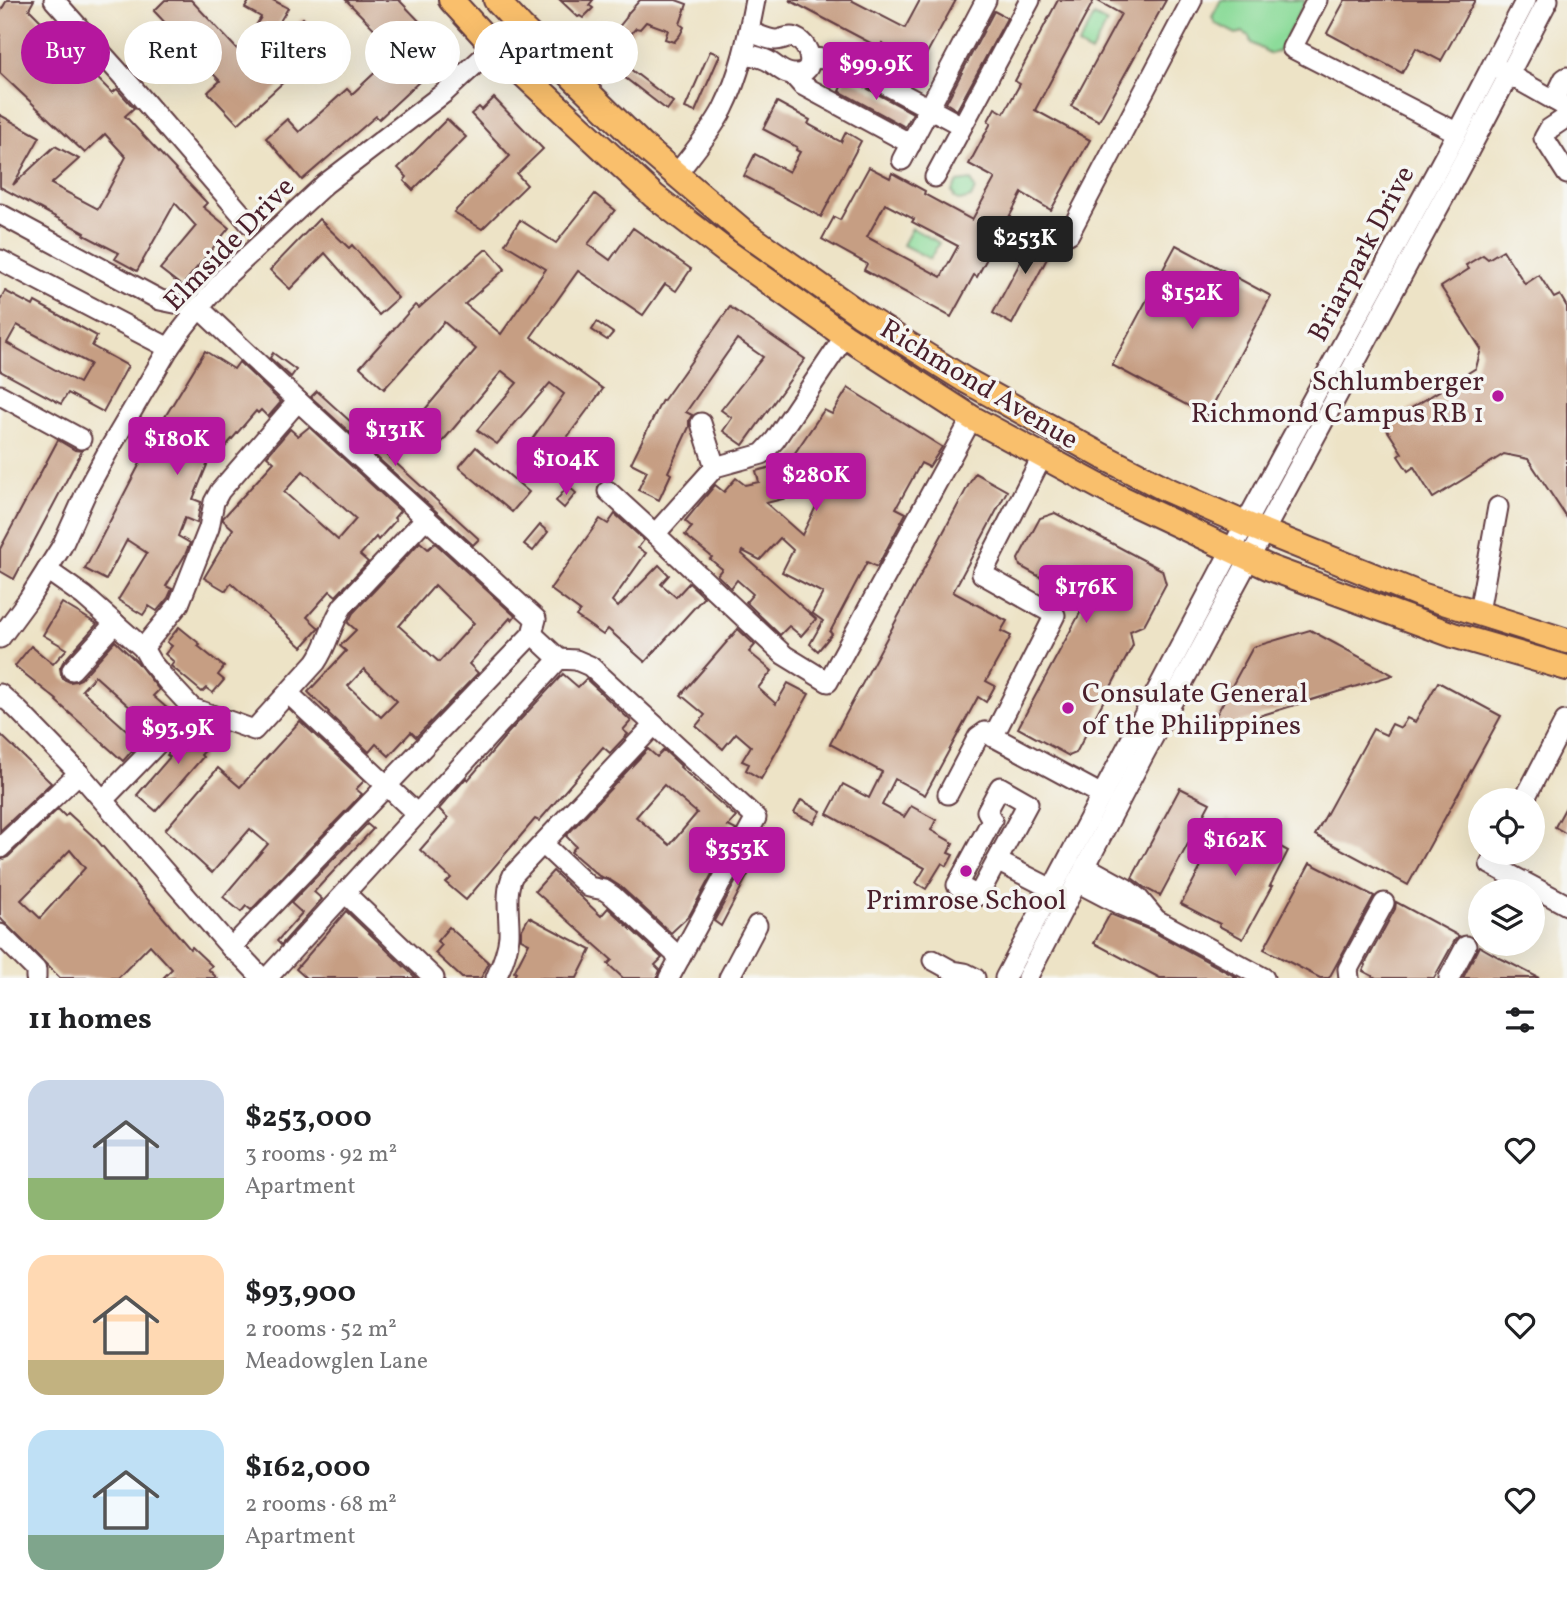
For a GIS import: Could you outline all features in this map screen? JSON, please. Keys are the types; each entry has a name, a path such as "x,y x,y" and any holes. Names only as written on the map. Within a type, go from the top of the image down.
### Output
{"main road":[{"name":"Richmond Avenue","path":"451,0 474,25"},
{"name":"Richmond Avenue","path":"496,0 643,146 744,232 860,314 964,380 1168,490 1255,528 1394,584 1567,641"},
{"name":"Richmond Avenue","path":"534,84 654,196 684,219 845,336 972,418 1117,496 1270,568 1453,635 1567,668"},
{"path":"558,84 596,117 616,120"},
{"path":"571,119 596,128 608,136 659,179 670,180 676,175"},
{"path":"845,336 860,314"},
{"path":"1042,457 1050,428"},
{"path":"1453,635 1477,626 1502,635 1535,631"}],"street":[{"path":"54,0 250,224"},
{"path":"676,175 722,110 744,53 755,0"},
{"path":"744,53 769,61 781,71 793,75 802,85 906,152 986,0"},
{"path":"935,177 1030,0"},
{"path":"1069,234 1192,0"},
{"path":"1317,0 1292,48 1456,132"},
{"name":"Briarpark Drive","path":"1005,978 1102,795 1255,528 1500,70 1526,0"},
{"name":"Briarpark Drive","path":"1255,528 1456,132 1548,0"},
{"path":"749,32 776,40 792,37 802,42 811,58 808,68 793,75"},
{"path":"811,58 840,60 962,126"},
{"name":"Elmside Drive","path":"0,638 62,546 107,453 169,348 199,308 226,276 325,184 443,93 474,65"},
{"path":"1500,70 1561,104 1564,79 1567,77"},
{"path":"1567,117 1549,129 1544,138 1567,174"},
{"path":"0,214 160,300 199,308 536,619 533,634 231,948"},
{"path":"0,260 169,348"},
{"path":"655,534 715,467 762,454 775,440 845,336"},
{"path":"0,395 81,439"},
{"path":"143,648 179,604 209,528 214,502 220,491 298,401"},
{"path":"608,491 785,655 828,682 972,418"},
{"path":"701,424 715,467"},
{"path":"993,737 1055,615 982,574 1042,457"},
{"path":"1476,612 1481,601 1498,508"},
{"path":"47,570 85,596 143,648 151,662 192,708 254,730 317,662 324,651 336,616 343,606 426,518"},
{"name":"Briarpark Drive","path":"1027,978 1082,874 1240,555"},
{"path":"72,670 115,623"},
{"path":"533,634 559,659 576,660 590,666 756,818 669,978"},
{"path":"267,978 559,659"},
{"path":"288,693 418,814"},
{"path":"0,694 79,773 231,948 262,978"},
{"path":"103,800 192,708"},
{"path":"1530,788 1565,721 1567,722"},
{"path":"496,978 506,954 509,936 509,884 513,875 654,725"},
{"path":"948,794 978,737 985,732 1102,795"},
{"path":"0,848 79,773"},
{"path":"1000,787 1028,803 997,861 978,896 957,885 992,820 987,811 1000,787"},
{"path":"543,844 589,887 604,890 613,897 680,958"},
{"path":"997,861 1052,889"},
{"path":"1492,865 1567,905"},
{"path":"1082,874 1155,919 1264,978"},
{"path":"346,894 434,978"},
{"path":"1349,978 1349,969 1384,903"},
{"path":"729,978 757,925"},
{"path":"0,934 36,970 36,978"},
{"path":"1449,978 1466,946"},
{"path":"933,960 956,975 965,973 975,978"}],"green space":[{"path":"1221,0 1305,2 1279,51 1271,54 1251,43 1249,36 1243,32 1236,34 1215,23 1212,17"},
{"path":"1094,16 1107,23 1091,53 1078,46"},
{"path":"971,180 975,189 971,198 960,201 955,198 952,191 958,182"},
{"path":"912,228 939,243 930,259 903,245"}],"building":[{"path":"7,0 34,0 29,9 41,21 21,21 21,84 103,84 112,93 117,89 134,108 125,116 207,203 203,207 229,228 182,286 160,269 196,226 175,203 137,271 115,259 119,253 0,187 0,115 40,137 13,185 55,146 79,159 51,184 98,209 126,157 105,134 85,153 0,73 0,12"},
{"path":"165,0 191,0 211,21 163,21 154,11"},
{"path":"250,0 273,0 288,8 280,21 259,21 261,17 245,8"},
{"path":"346,0 399,0 419,21 367,21"},
{"path":"560,0 593,0 589,5 593,8 583,18 578,17"},
{"path":"640,0 676,0 687,4 680,24 684,27 674,42 665,39 668,30 646,22 640,29 638,21 624,21"},
{"path":"789,0 851,0 905,28 920,0 956,0 921,64 882,43 880,48"},
{"path":"1058,0 1094,0 1035,110 1090,140 1051,210 1022,193 977,277 974,275 951,317 864,270 867,264 822,239 834,217 840,220 869,167 890,178 892,173 972,220 995,178 969,164 991,123 988,121 995,108 1004,113 1020,84 1015,81","holes":["885,204 914,219 912,222 958,246 941,277 867,237"]},
{"path":"1096,0 1166,0 1099,121 1071,106 1121,14"},
{"path":"1345,0 1475,0 1441,61 1416,48 1402,73 1327,33"},
{"path":"994,11 1007,18 957,110 946,103"},
{"path":"222,33 236,48 236,84 281,84 238,124 208,92 217,84 222,84"},
{"path":"710,51 720,55 695,112 685,108"},
{"path":"638,75 673,102 667,110 633,84 638,84"},
{"path":"846,77 913,113 905,127 839,91"},
{"path":"365,82 365,84 417,84 379,119 376,116 302,180 266,138 287,119 299,132 347,89 352,94"},
{"path":"494,98 543,149 517,174 527,185 482,229 454,212 510,156 471,114 479,107 482,110"},
{"path":"777,102 810,120 808,124 841,142 846,132 861,141 821,217 744,176 755,154 789,172 800,152 796,150 797,147 763,129"},
{"path":"447,119 466,137 413,190 404,181 407,177 398,168"},
{"path":"595,194 615,210 588,244 610,260 633,228 691,269 676,291 665,284 643,315 578,271 531,337 603,389 539,475 518,459 564,394 550,383 497,444 477,430 517,383 502,371 442,442 416,420 476,349 444,322 384,389 360,367 415,305 419,308 485,250 489,250 505,269 465,304 501,334 546,269 505,244 520,220 556,243"},
{"path":"319,219 349,248 352,245 398,298 379,315 325,253 290,289 270,270"},
{"path":"1037,231 1046,236 1048,232 1058,238 1012,324 993,313"},
{"path":"1176,245 1271,296 1207,416 1112,365"},
{"name":"Schlumberger Richmond Campus RB 1","path":"1503,250 1525,284 1539,275 1554,298 1560,295 1567,307 1567,518 1528,459 1504,454 1433,498 1414,467 1408,471 1398,456 1402,453 1384,425 1476,368 1481,349 1441,287 1469,269 1466,265 1483,255 1488,259"},
{"path":"5,291 33,306 35,302 97,336 92,346 128,366 103,412 68,393 61,404 0,371 0,300","holes":["17,325 90,364 79,383 7,343"]},
{"path":"730,307 805,359 743,445 723,431 732,418 721,410 763,357 737,339 686,412 692,415 689,427 668,472 671,474 659,500 638,490 647,471 631,463 662,400"},
{"path":"597,322 613,333 607,340 592,330"},
{"path":"205,351 234,369 239,362 281,402 268,417 261,410 258,413 256,411 220,453 214,448 193,499 201,502 197,523 185,518 178,536 190,543 166,586 172,589 157,611 149,606 143,615 118,600 147,553 127,540 106,580 85,569 160,425"},
{"path":"273,353 296,370 291,377 270,358"},
{"path":"848,388 942,447 929,467 921,463 896,508 906,513 877,567 867,562 830,632 832,634 818,651 810,644 823,621 812,613 823,593 782,572 793,550 780,538 760,560 743,551 742,554 816,619 801,636 789,626 780,635 746,602 753,594 737,580 731,588 717,575 722,569 685,535 692,527 685,521 715,485 724,492 736,478 745,485 759,482 756,471 788,463 824,410 832,414","holes":["816,461 833,472 802,535 766,503 791,497 785,470 803,482"]},
{"path":"317,391 479,539 473,545 311,397"},
{"path":"309,427 400,511 394,518 396,520 378,540 376,537 360,555 368,562 336,596 330,591 307,617 319,628 302,647 231,583 226,591 204,578 233,529 223,518 274,462 267,456 290,429 298,436","holes":["303,471 356,519 338,540 284,492"]},
{"path":"58,440 82,451 14,579 0,571 0,549"},
{"path":"476,447 529,492 512,512 459,467"},
{"path":"975,473 1007,491 953,592 1007,621 1001,631 1011,636 986,681 995,686 986,702 978,697 925,795 895,779 882,805 904,817 911,806 936,820 931,830 953,843 948,853 953,855 947,866 942,863 926,889 916,883 925,868 827,814 843,784 869,798 882,772 830,744"},
{"path":"568,486 576,493 564,508 556,501"},
{"path":"1055,513 1162,570 1166,584 1144,625 1130,631 1133,645 1076,753 1069,756 1018,728 1086,602 1020,566 1018,559 1040,518"},
{"path":"615,514 644,540 638,548 646,553 612,601 618,607 659,565 669,575 661,584 676,597 689,583 704,597 645,662 608,629 603,635 576,616 580,611 550,589 600,519 608,524"},
{"path":"540,525 548,532 533,551 524,544"},
{"path":"420,542 428,549 435,543 515,616 512,620 510,618 469,664 478,673 416,737 411,732 389,756 376,744 369,752 308,692 346,651 340,646 356,630 348,623 353,613","holes":["435,585 474,623 439,662 399,626","364,669 397,701 381,717 348,686"]},
{"path":"62,603 97,624 63,662 60,668 63,679 70,682 81,679 115,641 137,662 159,690 153,696 167,708 151,726 95,676 82,690 140,742 123,761 57,700 15,666 31,646 53,664 67,649 43,635"},
{"path":"179,627 224,667 218,675 224,680 213,693 206,688 202,692 171,666 174,662 165,654 172,646 167,642"},
{"path":"738,629 755,645 749,652 772,671 758,688 776,704 788,683 809,694 761,779 746,770 749,764 742,761 751,746 736,733 723,749 696,726 705,715 681,695"},
{"path":"1310,630 1393,675 1207,732 1253,647"},
{"path":"563,674 578,687 586,679 631,721 623,730 628,734 610,753 603,747 539,821 535,819 466,900 446,883 451,878 420,850 448,818 439,809"},
{"path":"1438,682 1501,716 1408,885 1315,835 1373,729 1386,735 1392,724 1401,728 1407,718 1415,722"},
{"path":"300,721 364,781 356,789 362,794 251,910 246,906 241,912 223,897 268,844 250,829 212,873 165,830 218,768 240,787"},
{"path":"196,722 204,725 217,737 156,811 137,795"},
{"path":"0,734 51,783 0,831"},
{"path":"648,749 657,757 664,750 736,817 728,826 736,830 689,916 671,933 621,887 599,876 571,852 576,846 566,836","holes":["664,785 697,813 670,845 636,817"]},
{"path":"1180,788 1210,803 1160,896 1132,878"},
{"path":"801,800 821,811 814,823 794,813"},
{"path":"1567,805 1567,834 1555,827"},
{"path":"58,809 65,816 68,813 97,840 190,949 192,947 212,966 208,969 217,978 163,978 172,969 150,945 118,978 60,978 0,918 0,860 8,857","holes":["70,850 85,868 40,918 21,900"]},
{"path":"1227,818 1288,851 1243,939 1181,904"},
{"path":"367,824 373,829 314,892 322,899 281,945 277,941 302,913 291,903"},
{"path":"755,846 761,850 721,926 714,921"},
{"path":"1310,863 1374,896 1329,978 1320,978 1264,949"},
{"path":"553,871 601,916 608,908 662,958 655,965 660,970 657,978 623,978 608,964 612,960 535,891"},
{"path":"1396,902 1459,936 1434,978 1376,978 1363,971 1395,909"},
{"path":"346,911 416,978 306,978 296,969"},
{"path":"1110,914 1150,930 1238,978 1160,978 1094,943"},
{"path":"529,917 591,950 577,978 513,978 529,943 521,939 521,931"},
{"path":"449,927 489,963 481,978 462,978 435,953 442,945 437,941"},
{"path":"1474,956 1497,956 1539,978 1463,978"}],"place":[{"name":"Schlumberger Richmond Campus RB 1","path":"1498,396"},
{"name":"Consulate General of the Philippines","path":"1068,708"},
{"name":"Primrose School","path":"966,871"}]}
